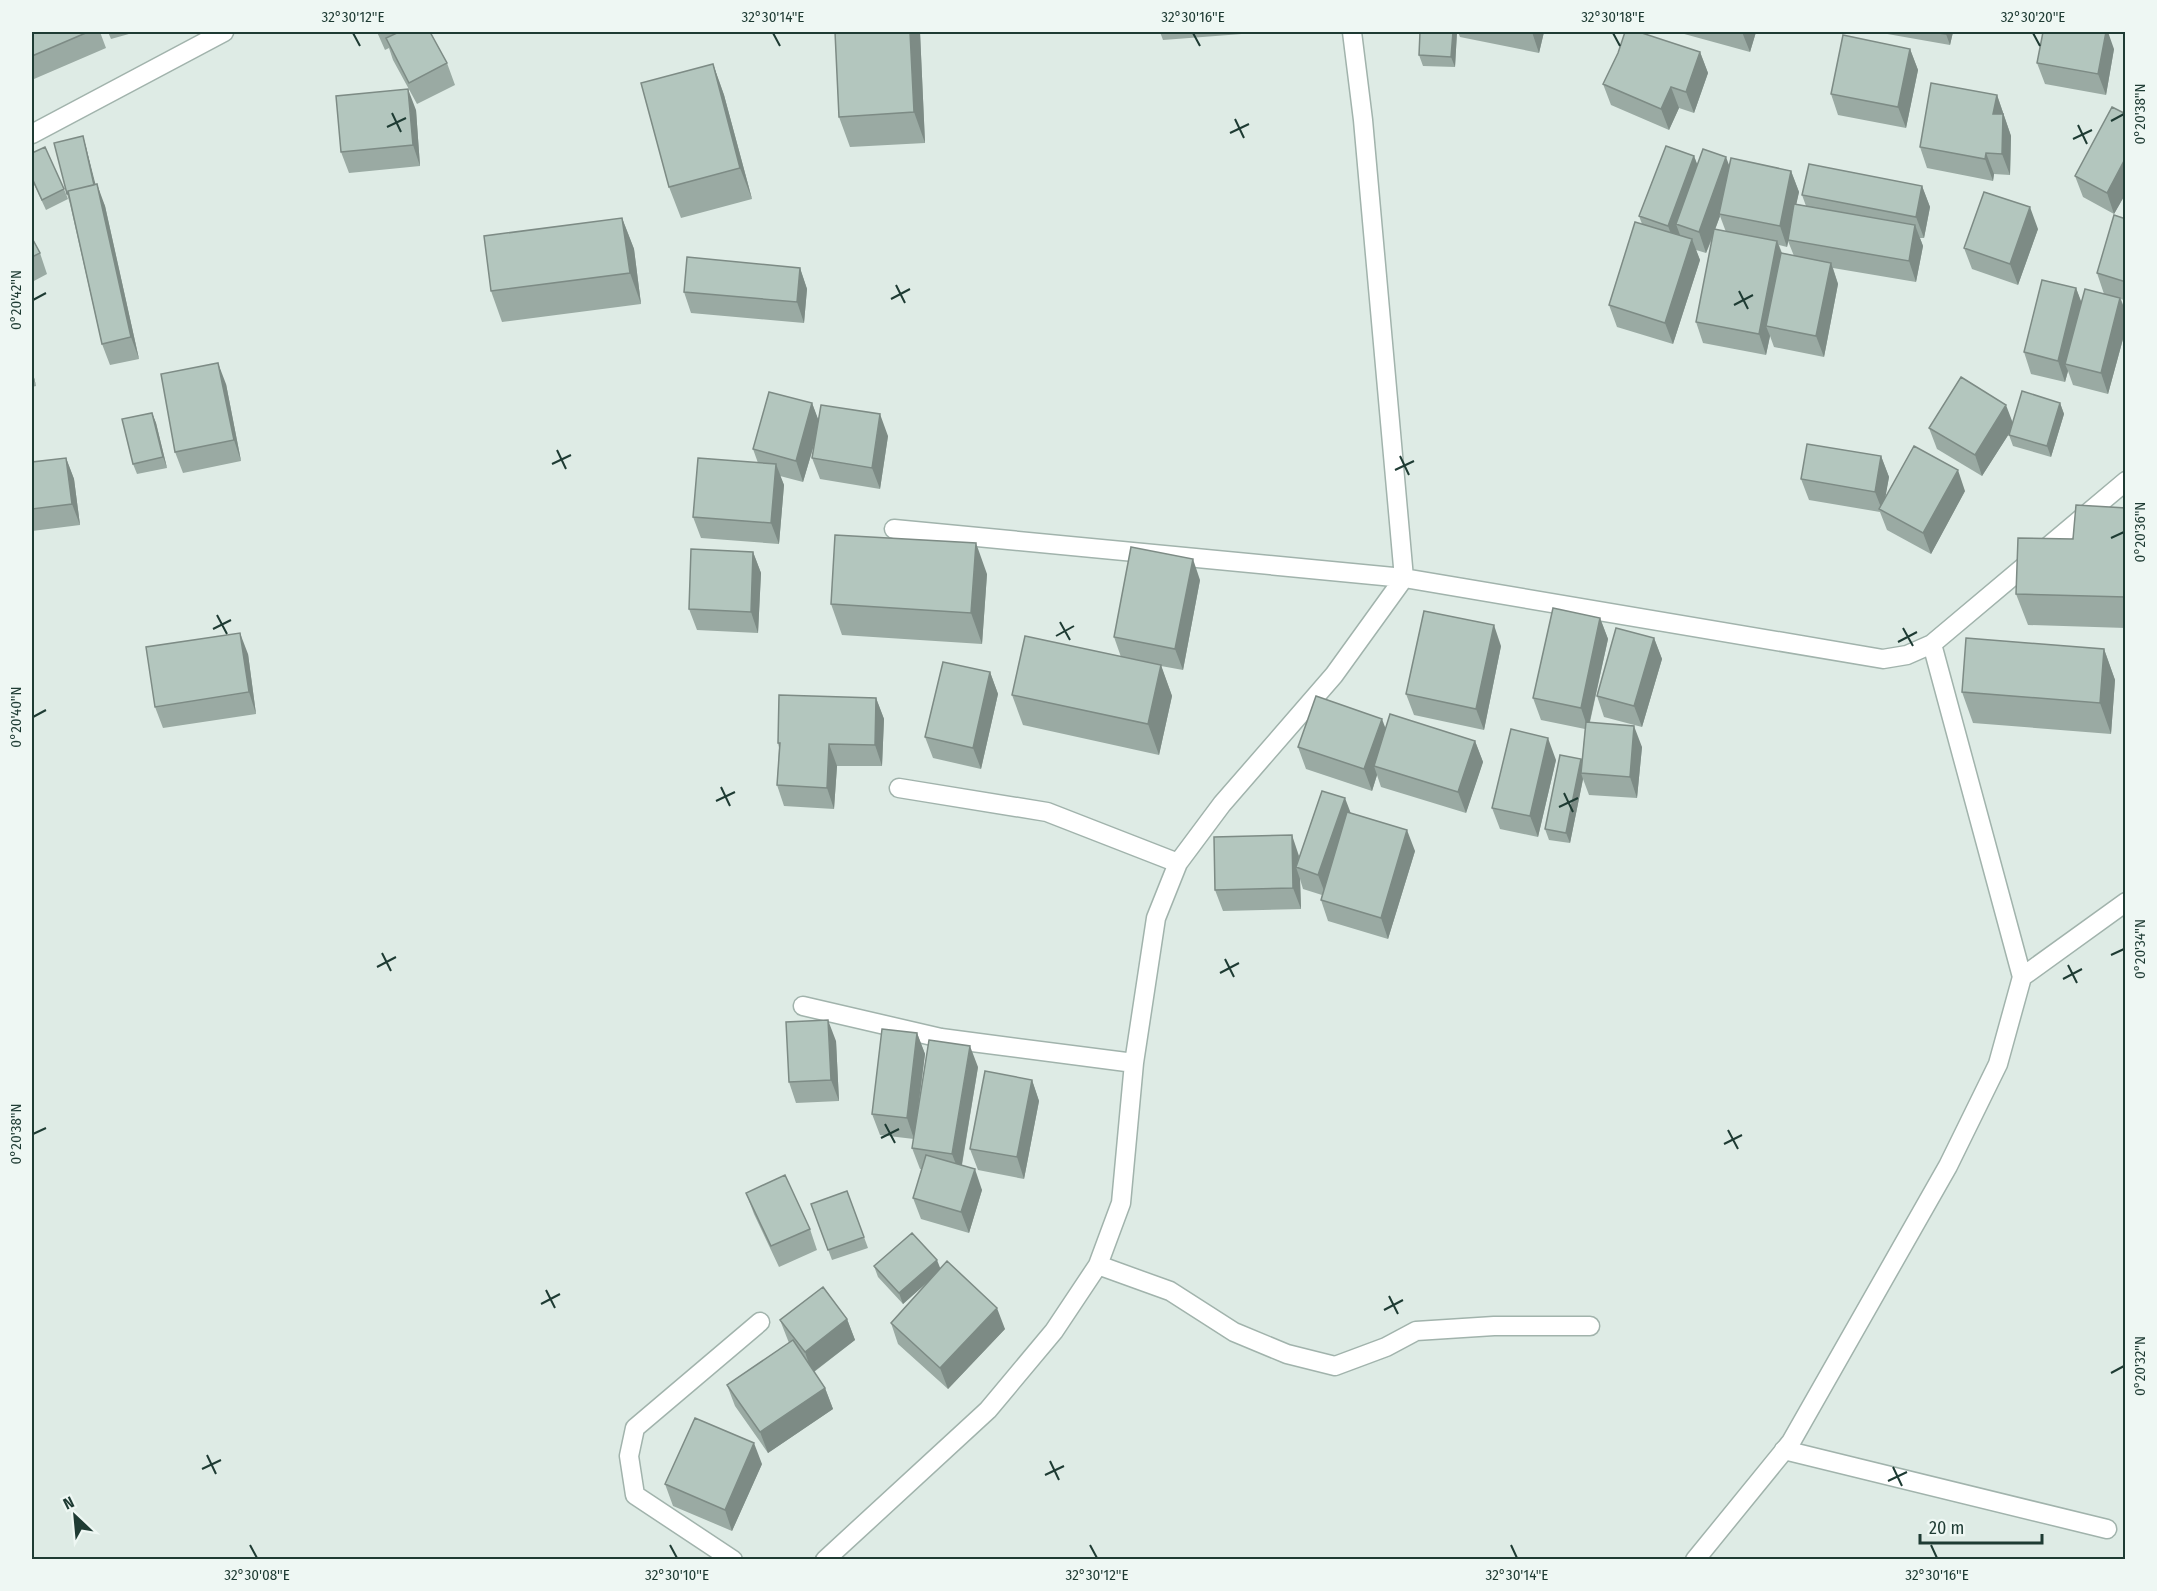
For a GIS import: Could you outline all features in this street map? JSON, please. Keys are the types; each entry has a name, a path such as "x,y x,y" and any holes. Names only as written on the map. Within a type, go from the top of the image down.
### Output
{"street":[{"path":"32,134 224,32"},
{"path":"825,1560 988,1410 1054,1331 1098,1265 1121,1203 1134,1063 1156,918 1178,863 1222,804 1334,675 1404,578 1363,120 1352,32"},
{"path":"894,529 1404,578 1883,658 1907,655 1932,644 2126,481"},
{"path":"1695,1560 1791,1442 1948,1167 1998,1064 2022,977 1932,644"},
{"path":"899,788 1047,812 1178,863"},
{"path":"2022,977 2126,902"},
{"path":"804,1006 941,1038 1134,1063"},
{"path":"1098,1265 1170,1291 1234,1332 1287,1354 1335,1366 1386,1347 1416,1331 1494,1326 1590,1326"},
{"path":"733,1560 635,1495 629,1456 635,1428 760,1322"},
{"path":"1784,1450 2106,1529"}],"building":[{"path":"32,32 88,32 32,56"},
{"path":"399,32 430,32 447,63 409,83 386,38"},
{"path":"835,32 910,32 914,112 839,117"},
{"path":"1420,32 1453,32 1451,57 1419,55"},
{"path":"1625,32 1639,32 1700,52 1686,92 1671,87 1661,109 1603,84"},
{"path":"2043,32 2106,32 2098,74 2037,63"},
{"path":"1843,35 1910,49 1898,107 1831,94"},
{"path":"713,64 740,168 669,187 641,83"},
{"path":"1931,83 1997,95 1993,114 2003,114 2002,154 1986,153 1985,159 1920,147"},
{"path":"408,89 413,145 341,152 336,96"},
{"path":"2112,107 2126,114 2126,157 2107,193 2075,176"},
{"path":"83,136 94,185 68,191 67,194 54,143"},
{"path":"1666,146 1694,156 1668,226 1639,216"},
{"path":"45,147 64,189 42,200 32,178 32,153"},
{"path":"1703,149 1726,157 1699,232 1676,224"},
{"path":"1731,158 1791,171 1780,226 1719,214"},
{"path":"1809,164 1922,186 1916,217 1802,195"},
{"path":"97,184 131,337 102,344 68,191"},
{"path":"1984,192 2030,207 2010,264 1964,248"},
{"path":"1794,204 1915,225 1909,261 1788,240"},
{"path":"2114,215 2126,219 2126,282 2097,273"},
{"path":"622,218 630,273 491,291 484,236"},
{"path":"1635,222 1692,239 1665,323 1609,305"},
{"path":"1714,229 1777,241 1759,334 1696,322"},
{"path":"32,238 40,253 32,257"},
{"path":"1781,253 1831,263 1816,336 1766,326"},
{"path":"687,257 800,268 797,302 684,292"},
{"path":"2042,280 2076,288 2058,361 2024,352"},
{"path":"2085,289 2120,298 2101,373 2065,364"},
{"path":"218,363 234,440 175,452 161,374"},
{"path":"1961,377 2006,405 1975,455 1929,428"},
{"path":"2022,391 2060,403 2047,446 2009,435"},
{"path":"769,392 812,403 796,461 753,449"},
{"path":"821,405 880,414 872,468 812,458"},
{"path":"152,413 163,457 133,464 122,419"},
{"path":"1807,444 1881,456 1875,492 1801,479"},
{"path":"1914,446 1958,470 1923,533 1879,509"},
{"path":"66,458 72,504 32,509 32,462"},
{"path":"698,458 776,464 771,523 693,517"},
{"path":"2076,505 2126,508 2126,597 2016,594 2018,538 2073,539"},
{"path":"835,535 976,543 971,613 831,604"},
{"path":"1131,547 1193,559 1175,649 1114,637"},
{"path":"691,549 753,552 751,612 689,609"},
{"path":"1553,608 1600,618 1581,708 1533,698"},
{"path":"1424,611 1494,625 1476,709 1406,694"},
{"path":"1616,628 1654,638 1634,706 1597,696"},
{"path":"240,633 249,692 155,707 146,647"},
{"path":"1025,636 1161,665 1148,724 1012,695"},
{"path":"1966,638 2104,649 2100,703 1962,692"},
{"path":"943,662 990,672 973,748 925,737"},
{"path":"779,695 876,698 875,745 829,744 827,788 777,785 780,743 778,743"},
{"path":"1316,696 1382,719 1364,769 1298,747"},
{"path":"1390,714 1475,741 1458,792 1374,766"},
{"path":"1586,722 1634,726 1630,777 1581,773"},
{"path":"1511,729 1548,738 1530,816 1492,808"},
{"path":"1560,755 1581,759 1566,833 1545,829"},
{"path":"1322,791 1345,798 1318,875 1296,867"},
{"path":"1347,812 1407,830 1381,918 1321,900"},
{"path":"1292,835 1293,888 1215,890 1214,837"},
{"path":"828,1020 831,1080 789,1082 786,1022"},
{"path":"882,1029 917,1033 907,1118 872,1114"},
{"path":"929,1040 970,1046 952,1154 912,1148"},
{"path":"985,1071 1032,1080 1017,1157 970,1149"},
{"path":"926,1155 975,1169 961,1212 913,1198"},
{"path":"785,1175 810,1229 771,1246 746,1193"},
{"path":"847,1191 864,1237 828,1250 811,1204"},
{"path":"912,1233 937,1260 899,1293 874,1266"},
{"path":"947,1261 997,1308 940,1368 891,1323"},
{"path":"823,1287 847,1319 805,1352 780,1320"},
{"path":"793,1340 825,1388 760,1432 727,1385"},
{"path":"695,1418 754,1443 725,1510 665,1484"}]}
